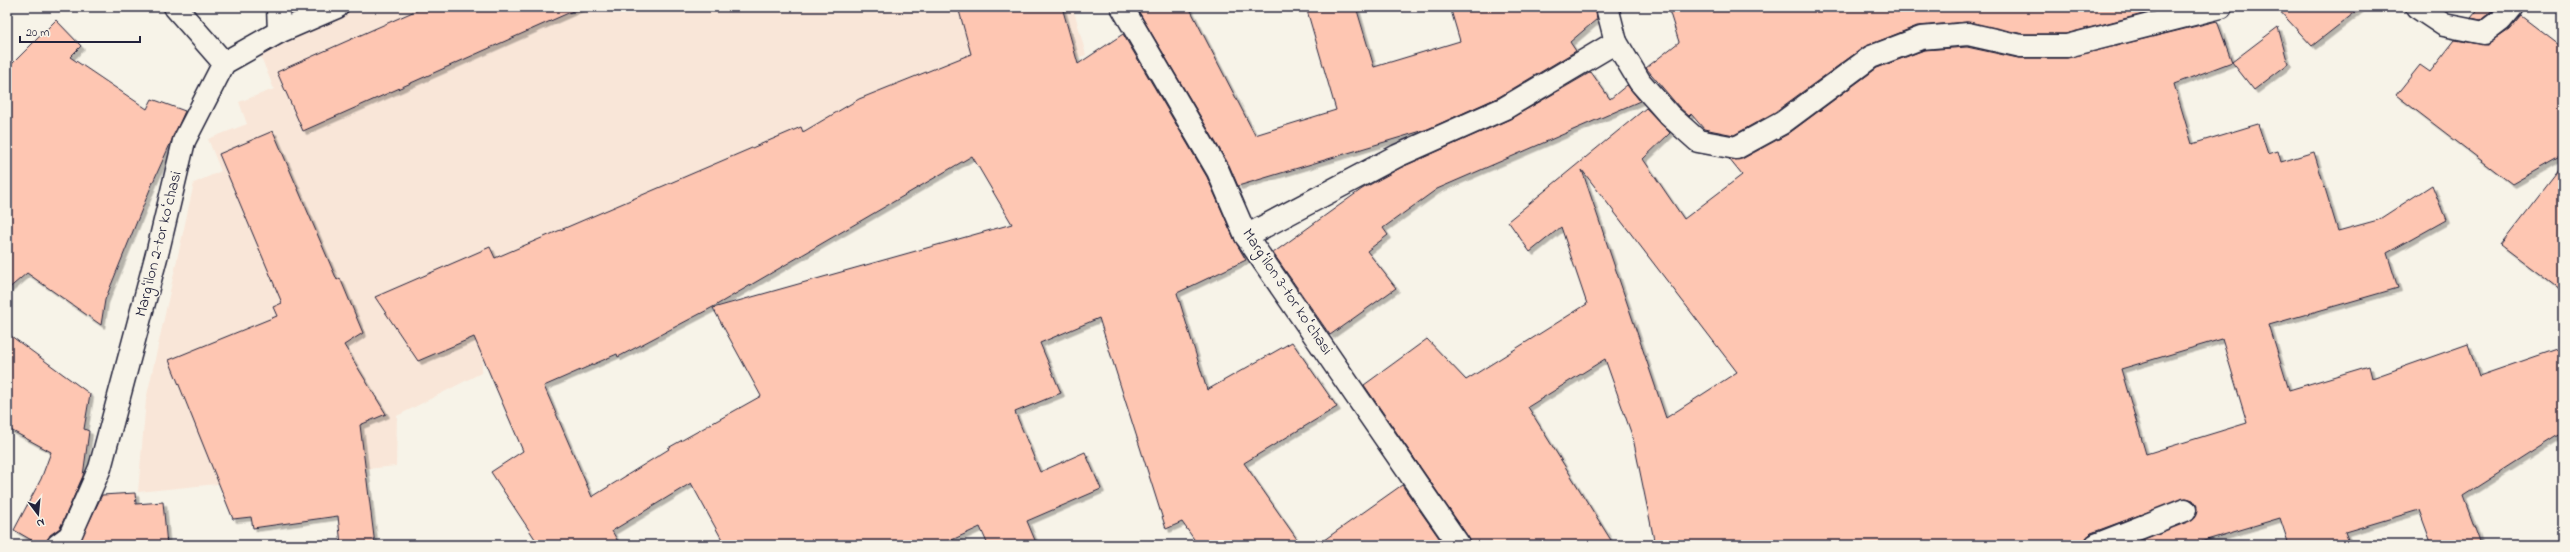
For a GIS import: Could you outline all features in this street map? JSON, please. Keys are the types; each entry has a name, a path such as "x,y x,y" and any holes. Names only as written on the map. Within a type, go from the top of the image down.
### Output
{"street":[{"path":"175,7 224,63 279,32 337,7"},
{"path":"278,7 279,32"},
{"name":"Margʻilon 3-tor koʻchasi","path":"1122,7 1218,171 1246,236 1459,545"},
{"path":"1607,7 1616,42 1640,82 1670,116 1698,140 1736,148 1782,123 1871,57 1921,38 1968,34 2021,46 2067,46 2221,7"},
{"path":"2417,7 2444,25 2484,33 2501,20 2512,7"},
{"path":"1246,236 1397,156 1505,108 1616,42"},
{"name":"Margʻilon 2-tor koʻchasi","path":"58,545 70,536 100,468 158,250 184,142 224,63"},
{"path":"2096,545 2185,510"}],"shaded area":[{"path":"339,7 1073,7 1086,55 979,87 723,248 483,360 481,373 397,416 396,466 138,492 146,400 194,183 221,171 208,139 247,124 239,102 274,89 257,47"}],"building":[{"path":"424,7 582,7 303,131 277,72"},
{"path":"958,7 1062,7 1078,64 1123,34 1207,177 1235,241 1246,260 1177,293 1207,390 1292,342 1337,407 1244,463 1301,545 1198,545 1182,522 1166,529 1099,318 1040,343 1061,393 1015,412 1040,472 1085,452 1101,489 1027,521 1037,545 988,545 980,527 941,545 725,545 691,483 612,531 620,545 539,545 491,472 523,451 474,337 418,361 375,297 490,247 495,258 801,127 803,132 859,99 971,54","holes":["972,156 1012,224 713,308 761,396 668,448 669,449 592,497 544,386 617,354 618,357 713,307"]},
{"path":"1136,7 1189,7 1255,135 1336,110 1306,7 1356,7 1374,67 1460,41 1450,7 1595,7 1597,19 1570,42 1576,51 1499,97 1428,129 1238,186 1229,165"},
{"path":"1668,7 2170,7 2065,34 2022,34 1967,22 1917,26 1864,47 1775,112 1734,135 1704,129 1691,114 1689,116 1679,107 1646,68 1679,42"},
{"path":"2276,7 2362,7 2312,46"},
{"path":"2480,7 2496,7 2481,20 2471,18"},
{"path":"2521,16 2563,48 2563,155 2512,184 2396,95 2420,65 2430,72 2455,40 2487,45 2509,30"},
{"path":"56,20 81,46 70,57 147,109 152,99 185,111 153,182 105,300 101,325 27,273 7,290 7,69"},
{"path":"2217,21 2232,62 2174,84 2192,144 2258,124 2268,154 2278,151 2281,162 2314,152 2338,231 2378,220 2432,185 2446,220 2387,253 2398,288 2269,325 2289,390 2369,366 2372,378 2468,344 2479,376 2563,347 2563,432 2463,496 2481,545 2432,545 2419,510 2345,532 2350,545 2289,545 2280,518 2190,545 2130,545 2194,518 2197,506 2193,500 2186,498 2091,533 2086,538 2084,545 1655,545 1633,438 1605,359 1528,407 1614,545 1471,545 1469,538 1364,385 1427,339 1466,380 1587,304 1561,227 1530,252 1508,221 1646,108 1670,133 1643,159 1684,219 1742,175 1729,159 1742,159 1788,134 1877,68 1924,50 1967,47 2018,58 2067,58","holes":["1582,170 1737,372 1666,418","2222,339 2247,423 2146,454 2121,369"]},
{"path":"2278,27 2288,64 2254,90 2232,62"},
{"path":"1591,72 1610,99 1627,85 1640,101 1437,189 1383,228 1388,235 1367,251 1396,288 1330,335 1273,253 1362,189 1402,167 1510,119"},
{"path":"273,131 337,280 340,278 363,333 344,345 386,414 360,425 375,545 341,545 338,516 253,528 251,517 233,519 169,360 277,316 273,307 282,303 219,154"},
{"path":"2563,165 2563,292 2501,245"},
{"path":"7,333 90,394 84,429 89,431 83,476 60,528 50,535 46,545 40,545 14,530 41,479 51,452 7,428"},
{"path":"1402,485 1444,545 1317,545"},
{"path":"135,493 136,504 163,502 167,545 78,545 102,495"}]}
